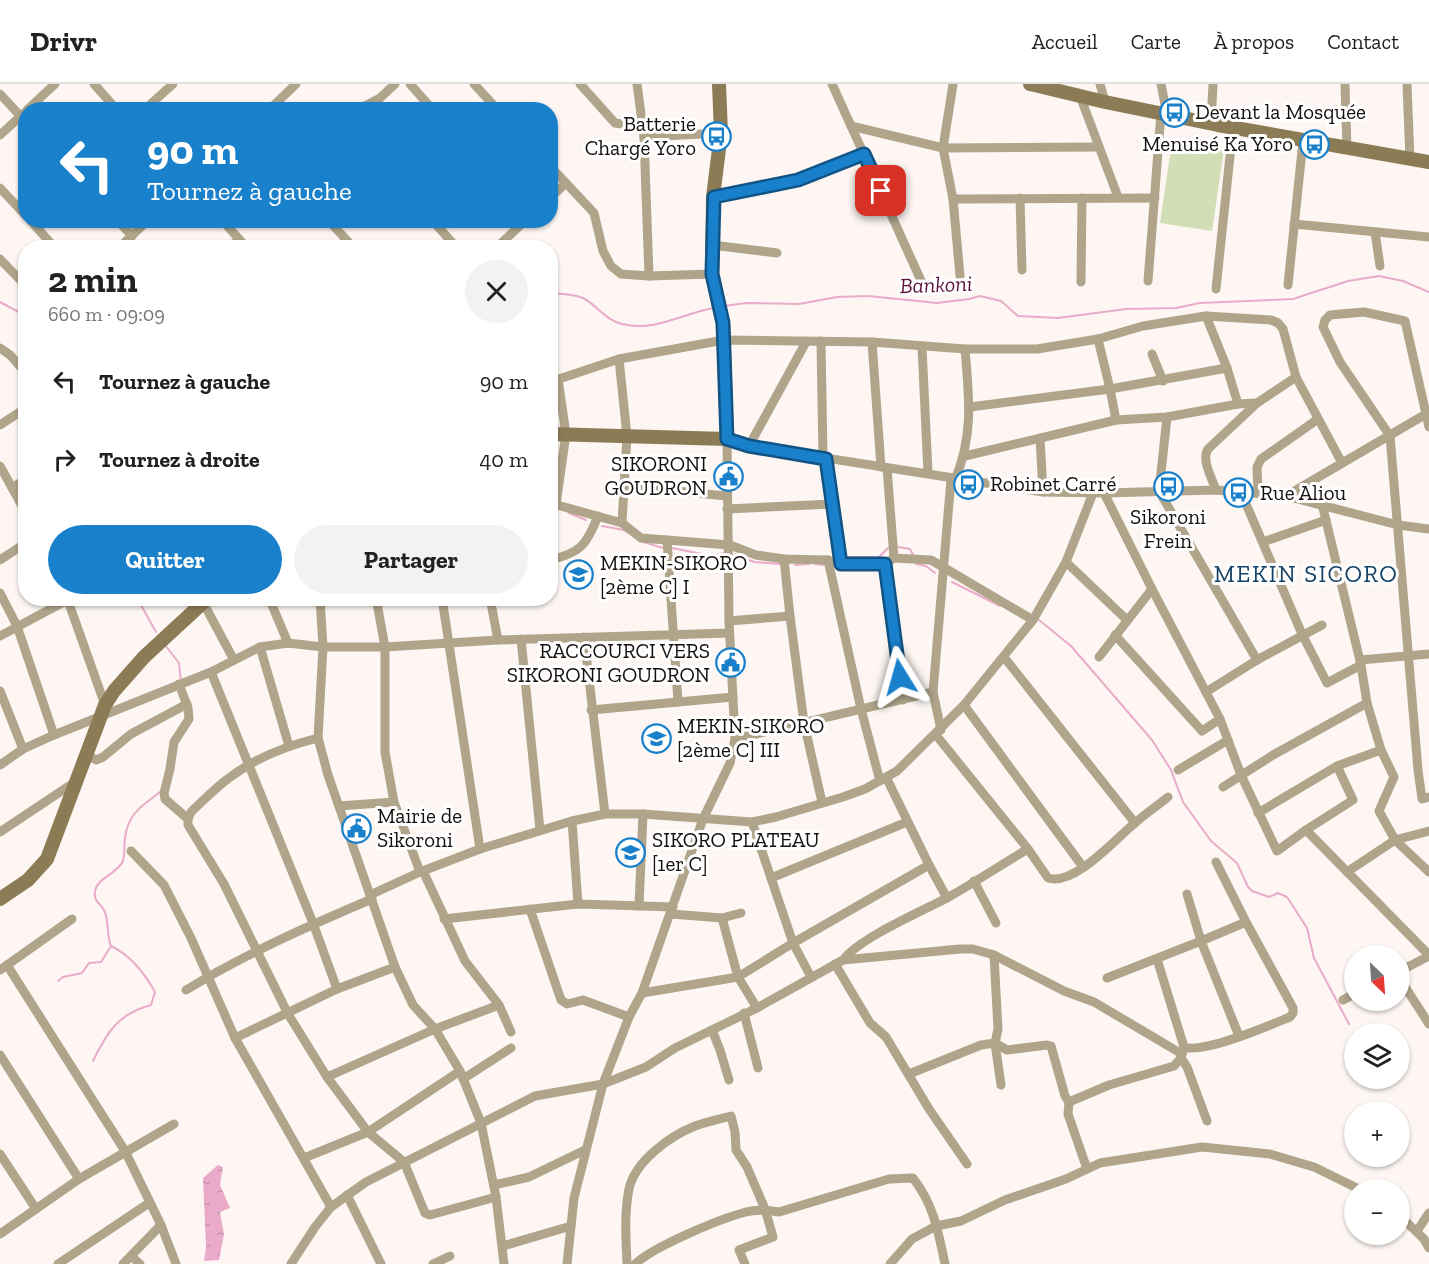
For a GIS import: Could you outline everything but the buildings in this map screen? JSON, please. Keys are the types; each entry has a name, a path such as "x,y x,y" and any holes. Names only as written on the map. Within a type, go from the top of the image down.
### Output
{"street":[{"path":"38,102 55,84"},
{"path":"94,84 110,102"},
{"path":"153,102 173,84"},
{"path":"277,102 296,84"},
{"path":"372,102 395,84"},
{"path":"410,84 426,102"},
{"path":"474,84 491,102"},
{"path":"580,84 615,123 643,122"},
{"path":"637,84 644,137 649,276"},
{"path":"567,1264 574,1198 603,1084 629,1017 642,993 704,819 730,763 735,739 729,633 730,545 726,510 727,439 724,340 723,323 712,274 714,197 721,133 719,84"},
{"path":"832,84 923,285"},
{"path":"953,84 943,148 953,199 960,276"},
{"path":"1100,84 1106,102"},
{"path":"1148,281 1164,114 1161,84"},
{"path":"1211,123 1213,84"},
{"path":"1345,84 1347,148"},
{"path":"1407,84 1410,159"},
{"path":"1035,85 1164,114 1429,162"},
{"path":"0,94 18,109"},
{"path":"1080,96 1118,197"},
{"path":"0,135 18,121"},
{"path":"851,126 943,148 1099,147"},
{"path":"1216,289 1233,127"},
{"path":"644,137 721,133"},
{"path":"1288,285 1303,141"},
{"path":"714,197 798,180 864,154"},
{"path":"558,174 594,213 603,251 611,266 621,274 649,276 712,274"},
{"path":"558,190 566,183"},
{"path":"0,188 18,207"},
{"path":"1020,198 1022,270"},
{"path":"1081,282 1082,198"},
{"path":"953,199 1155,198"},
{"path":"1294,224 1429,237"},
{"path":"37,228 48,240"},
{"path":"124,228 132,236"},
{"path":"128,240 140,228"},
{"path":"229,228 239,239"},
{"path":"335,228 347,240"},
{"path":"439,228 451,240"},
{"path":"505,240 517,228"},
{"path":"1375,232 1380,266"},
{"path":"712,245 777,253"},
{"path":"0,259 18,278"},
{"path":"1429,427 1405,321 1364,312 1330,315 1323,327 1340,362 1390,436 1418,770 1422,799 1429,797"},
{"path":"1206,315 1227,368 1238,404"},
{"path":"558,380 619,359 724,340 872,342 965,349 1037,349 1098,339 1143,326 1206,315 1271,320 1283,329 1296,377 1342,463"},
{"path":"1098,339 1116,420"},
{"path":"821,341 824,458 841,564"},
{"path":"749,446 807,342"},
{"path":"872,342 884,468 889,561 903,700"},
{"path":"922,347 928,473"},
{"path":"0,348 18,364"},
{"path":"965,349 970,407 965,456 953,479 943,568 933,692 938,732 1028,849 1047,878 1055,880 1092,861 1168,797"},
{"path":"1152,354 1163,381"},
{"path":"619,359 627,436 626,486 622,523"},
{"path":"970,407 1163,381 1227,368"},
{"path":"1216,490 1205,454 1257,403 1296,377"},
{"path":"558,399 566,434 558,476"},
{"path":"965,456 1116,420 1167,417 1238,404 1257,403"},
{"path":"0,425 18,413"},
{"path":"1286,496 1426,414"},
{"path":"1167,417 1159,491 1257,660"},
{"path":"1258,492 1257,467 1261,459 1318,419"},
{"path":"558,434 727,439 749,446 1043,492 1240,490 1286,496 1398,525 1429,529"},
{"path":"1040,438 1043,492"},
{"path":"0,466 18,499"},
{"path":"12,488 18,484"},
{"path":"626,486 726,496"},
{"path":"1240,490 1302,634 1327,683 1360,662 1429,654"},
{"path":"186,990 256,950 422,871 540,830 604,814 643,814 752,822 776,817 865,789 897,771 938,732 964,705 1033,621 1066,562 1093,493"},
{"path":"1104,493 1220,719 1241,775 1277,851 1353,800 1337,766"},
{"path":"558,504 622,523 641,538 730,545 756,555 784,559 828,560 841,564 931,560 1033,621"},
{"path":"726,510 832,504"},
{"path":"1322,504 1360,662 1367,703 1381,750 1394,777 1379,811 1395,840 1429,872"},
{"path":"558,558 580,549 592,534 598,516"},
{"path":"1263,542 1326,520"},
{"path":"667,540 678,702"},
{"path":"0,560 18,548"},
{"path":"784,559 804,723 822,802"},
{"path":"828,560 861,710 883,779 947,898"},
{"path":"1066,562 1127,620"},
{"path":"1099,657 1152,590"},
{"path":"0,593 17,626 54,735"},
{"path":"0,636 56,606"},
{"path":"71,606 102,711"},
{"path":"0,899 28,880 47,859 102,711 114,691 144,657 200,606"},
{"path":"210,606 234,660"},
{"path":"272,606 288,643"},
{"path":"320,606 323,647 318,738 395,967 413,1005 435,1029 462,1075 481,1123 496,1197 504,1264"},
{"path":"377,606 385,647 385,752 394,802 422,871 465,961 499,1005 512,1032"},
{"path":"443,606 480,849"},
{"path":"492,606 498,640"},
{"path":"729,621 790,616"},
{"path":"1206,692 1302,634 1322,625"},
{"path":"0,765 23,749 102,711 211,672 260,647 288,643 323,647 385,647 521,639 729,633"},
{"path":"1115,634 1202,731 1220,719"},
{"path":"584,637 604,814"},
{"path":"521,639 540,830"},
{"path":"260,647 289,746"},
{"path":"1004,657 1135,823"},
{"path":"211,672 337,989"},
{"path":"179,684 187,704 189,719 174,742 164,793 165,799 188,819"},
{"path":"0,691 3,706 23,749"},
{"path":"735,739 933,692"},
{"path":"591,711 733,697"},
{"path":"1223,787 1367,703"},
{"path":"86,754 96,760 104,757 131,734 187,704"},
{"path":"964,705 1083,867"},
{"path":"318,738 289,746 249,764 227,778 191,812 188,825 224,884 288,1014 327,1077 368,1132 404,1162 427,1215 496,1197"},
{"path":"1178,770 1228,740"},
{"path":"1258,813 1337,766 1381,750"},
{"path":"0,832 76,781"},
{"path":"339,806 394,802"},
{"path":"639,906 643,814"},
{"path":"572,821 578,904"},
{"path":"752,822 793,943 811,977"},
{"path":"771,878 907,822"},
{"path":"1306,830 1429,955 1410,965"},
{"path":"1347,872 1395,840 1429,831"},
{"path":"296,1263 315,1227 331,1207 347,1195 404,1162 535,1096 603,1084 646,1068 675,1048 757,1008 839,962 848,953 909,916 947,898 1028,849"},
{"path":"131,851 164,885 235,1038 331,1207"},
{"path":"1069,1102 1109,1085 1174,1066 1182,1053 1239,1036 1290,1017 1293,1013 1293,1008 1216,862"},
{"path":"642,993 738,976 929,865"},
{"path":"974,881 996,923"},
{"path":"1187,894 1201,941 1239,1036"},
{"path":"444,919 578,904 639,906 722,918 741,913"},
{"path":"530,909 561,1000 567,1004 583,1000 629,1017"},
{"path":"722,918 738,976 757,1008"},
{"path":"72,919 3,968 125,1151 161,1225 176,1264"},
{"path":"1107,978 1246,922"},
{"path":"839,962 973,949 994,955 1064,991 1094,1002 1182,1053"},
{"path":"994,955 998,1029 995,1043 1001,1085"},
{"path":"1157,959 1182,1053 1207,1121"},
{"path":"839,962 870,1023 886,1037 967,1164"},
{"path":"235,1038 337,989 395,967"},
{"path":"1410,995 1429,1024"},
{"path":"327,1077 435,1029 499,1005"},
{"path":"744,1013 758,1068"},
{"path":"712,1030 729,1080"},
{"path":"909,1074 981,1045 995,1043 1007,1050 1051,1046 1065,1096 1069,1102 1068,1114 1087,1169"},
{"path":"304,1158 368,1132 511,1048"},
{"path":"0,1055 79,1179"},
{"path":"627,1264 626,1211 633,1179 646,1160 675,1135 731,1116 736,1150 747,1167 765,1209 773,1237 739,1250 745,1264"},
{"path":"0,1234 79,1179 174,1124"},
{"path":"890,1264 912,1239 936,1226 961,1221 1005,1200 1066,1179 1100,1163 1202,1147 1270,1154 1314,1167 1344,1182"},
{"path":"494,1185 529,1177 585,1149"},
{"path":"0,1155 36,1209"},
{"path":"635,1264 662,1246 746,1212 765,1209 779,1212 888,1179 913,1178 925,1194 945,1264"},
{"path":"347,1195 381,1264"},
{"path":"58,1264 149,1203"},
{"path":"1417,1231 1429,1214"},
{"path":"123,1264 161,1225"},
{"path":"1410,1225 1429,1248"},
{"path":"503,1246 571,1226"},
{"path":"130,1256 140,1264"},
{"path":"433,1264 450,1256"}],"green space":[{"path":"1172,142 1224,150 1212,231 1160,223"}],"water":[{"path":"218,1165 223,1167 220,1185 230,1208 220,1212 224,1234 219,1260 204,1261 206,1247 203,1178"}],"waterway":[{"name":"Bankoni","path":"725,306 746,303 799,304 837,297 868,296 937,303 980,296 1001,301 1018,316 1058,318 1126,309 1176,308 1200,303 1293,299 1348,281 1379,276 1403,281 1429,292"},
{"name":"Bankoni","path":"558,294 583,298 616,322 634,326 657,324 713,308"},
{"name":"Bankoni","path":"0,302 18,312"},
{"path":"569,513 586,520"},
{"path":"602,526 624,530 628,533"},
{"path":"643,542 663,548"},
{"path":"898,547 910,549 913,555"},
{"path":"672,548 712,556 724,553"},
{"path":"846,557 879,557 888,548"},
{"path":"735,554 754,562 780,564"},
{"path":"795,565 809,564"},
{"path":"815,564 824,565"},
{"path":"916,564 926,566 935,573"},
{"path":"952,582 1000,606"},
{"path":"141,606 156,632"},
{"path":"1039,620 1071,646 1152,740 1171,770 1183,802 1211,841 1237,863 1248,887 1252,891 1269,897 1278,893 1287,897 1307,928 1314,958 1348,1023"},
{"path":"165,645 179,663 181,682"},
{"path":"58,981 63,977 82,973 89,963 101,962 111,946 106,915 96,900 95,891 97,886 123,861 129,822 142,806 160,792"},
{"path":"93,1061 103,1041 115,1026 130,1013 151,1005 155,992 147,978 136,966 124,954 111,946"}],"place":[{"name":"Devant la Mosquée","path":"1174,112"},
{"name":"Batterie Chargé Yoro","path":"717,136"},
{"name":"Menuisé Ka Yoro","path":"1314,144"},
{"name":"SIKORONI GOUDRON","path":"728,476"},
{"name":"Robinet Carré","path":"969,484"},
{"name":"Sikoroni Frein","path":"1168,486"},
{"name":"Rue Aliou","path":"1239,493"},
{"name":"MEKIN-SIKORO [2ème C] I","path":"579,575"},
{"name":"RACCOURCI VERS SIKORONI GOUDRON","path":"731,663"},
{"name":"MEKIN-SIKORO [2ème C] III","path":"656,738"},
{"name":"Mairie de Sikoroni","path":"356,828"},
{"name":"SIKORO PLATEAU [1er C]","path":"631,852"}],"district":[{"name":"MEKIN SICORO","path":"1306,574"}],"route":[{"path":"881,191 864,154 798,180 714,197 712,274 723,323 727,439 749,446 826,459 841,564 885,564 900,677"}]}
